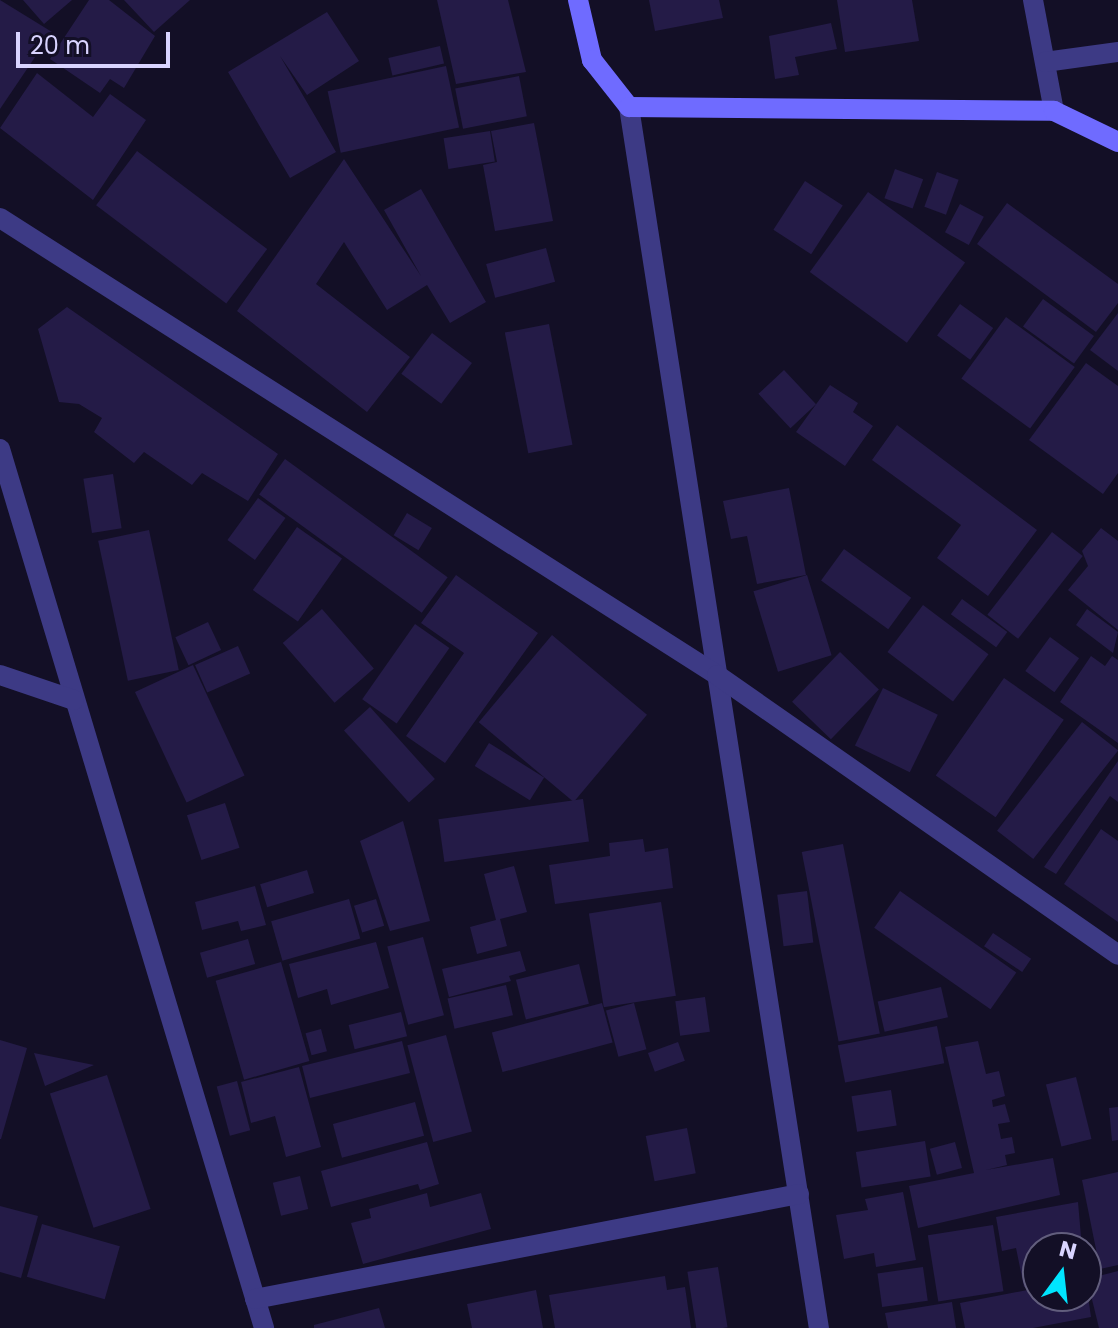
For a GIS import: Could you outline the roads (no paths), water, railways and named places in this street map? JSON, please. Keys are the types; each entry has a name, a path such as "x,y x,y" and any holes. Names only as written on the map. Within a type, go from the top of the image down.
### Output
{"street":[{"path":"578,0 592,60 629,107 819,1328"},
{"path":"1033,0 1054,111"},
{"path":"1045,62 1118,52"},
{"path":"629,107 1054,111 1118,142"},
{"path":"0,218 717,675 1118,955"},
{"path":"0,449 264,1328"},
{"path":"0,675 74,700"},
{"path":"255,1299 799,1194"}]}
